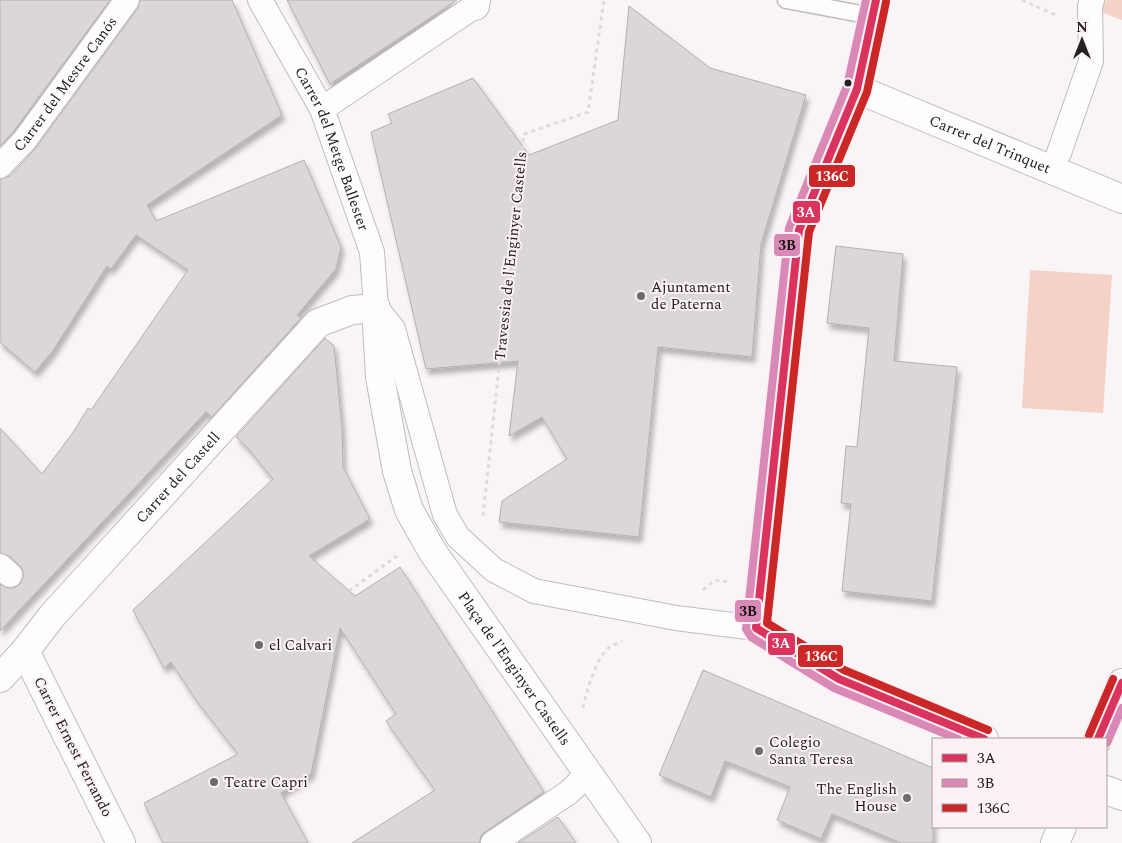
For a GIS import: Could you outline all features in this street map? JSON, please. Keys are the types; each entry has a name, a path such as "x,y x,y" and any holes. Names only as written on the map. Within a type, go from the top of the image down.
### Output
{"street":[{"name":"Carrer del Mestre Canós","path":"0,166 24,140 127,0"},
{"name":"Carrer del Metge Ballester","path":"260,0 322,110 372,252 380,377 398,471 410,510 432,550"},
{"path":"1059,153 1091,61 1090,6 1092,0"},
{"path":"322,110 476,3"},
{"path":"756,628 799,230 857,89 874,8"},
{"name":"Carrer del Trinquet","path":"857,89 1122,199"},
{"path":"376,308 393,329 445,515 458,538 494,570 534,591 676,618 756,628 839,679 982,738"},
{"name":"Carrer del Castell","path":"0,678 25,651 52,616 318,322 352,310 376,308"},
{"name":"Plaça de l'Enginyer Castells","path":"432,550 637,843"},
{"name":"Carrer Ernest Ferrando","path":"25,651 121,843"},
{"path":"1098,738 1122,683"},
{"path":"493,843 568,793 593,780"},
{"path":"1107,790 1122,796"},
{"path":"1055,843 1062,828"}],"lane":[{"path":"786,0 874,8"}],"path":[{"name":"Travessia de l'Enginyer Castells","path":"482,518 524,134 588,112 604,0"},
{"path":"1022,0 1038,7"},
{"path":"349,591 404,551"},
{"path":"583,710 588,685 598,663 611,646 629,638"}],"shaded area":[{"path":"1106,0 1122,0 1122,20 1101,12"},
{"path":"1030,270 1112,275 1103,413 1022,408"}],"building":[{"path":"0,0 110,0 13,132 0,146"},
{"path":"140,0 232,0 282,115 147,205 156,221 304,160 341,247 336,269 297,315 301,318 212,417 206,412 0,631 0,584 7,588 14,588 20,584 23,570 9,556 0,553 0,428 42,474 74,431 88,408 91,410 188,270 136,235 111,269 107,266 52,352 35,372 0,342 0,179 10,176 35,149 138,8"},
{"path":"287,0 457,0 330,84"},
{"name":"Ajuntament de Paterna","path":"629,6 710,68 806,95 761,244 752,357 658,347 639,537 499,522 502,501 567,459 542,417 509,436 518,361 426,369 371,132 392,123 388,114 473,78 529,155 618,120"},
{"path":"836,246 903,254 894,361 957,367 932,601 842,591 851,504 841,503 846,446 857,447 869,328 827,323"},
{"path":"325,338 334,346 342,428 343,467 370,519 309,556 355,596 400,567 544,792 485,832 481,836 479,843 352,843 435,790 386,721 396,714 340,628 311,774 281,793 308,843 163,843 144,803 238,754 196,700 171,662 164,668 133,610 273,479 247,447 236,437"},
{"path":"703,670 932,768 933,843 901,843 832,814 821,839 777,820 790,787 725,761 711,797 659,775"},
{"path":"558,817 576,843 518,843"}],"transit line":[{"name":"3B","path":"866,0 847,86 789,228 746,629 751,637 834,688 956,738"},
{"name":"3A","path":"876,0 857,89 799,230 756,628 839,679 982,738"},
{"name":"136C","path":"886,2 867,92 809,232 767,623 844,670 988,730"},
{"name":"136C","path":"1089,735 1113,679"},
{"name":"3A","path":"1098,738 1122,683"},
{"name":"3B","path":"1107,743 1122,708"}],"place":[{"name":"Ajuntament de Paterna","path":"641,296"},
{"name":"el Calvari","path":"259,645"},
{"name":"Colegio Santa Teresa","path":"759,751"},
{"name":"Teatre Capri","path":"214,782"},
{"name":"The English House","path":"907,798"}]}
